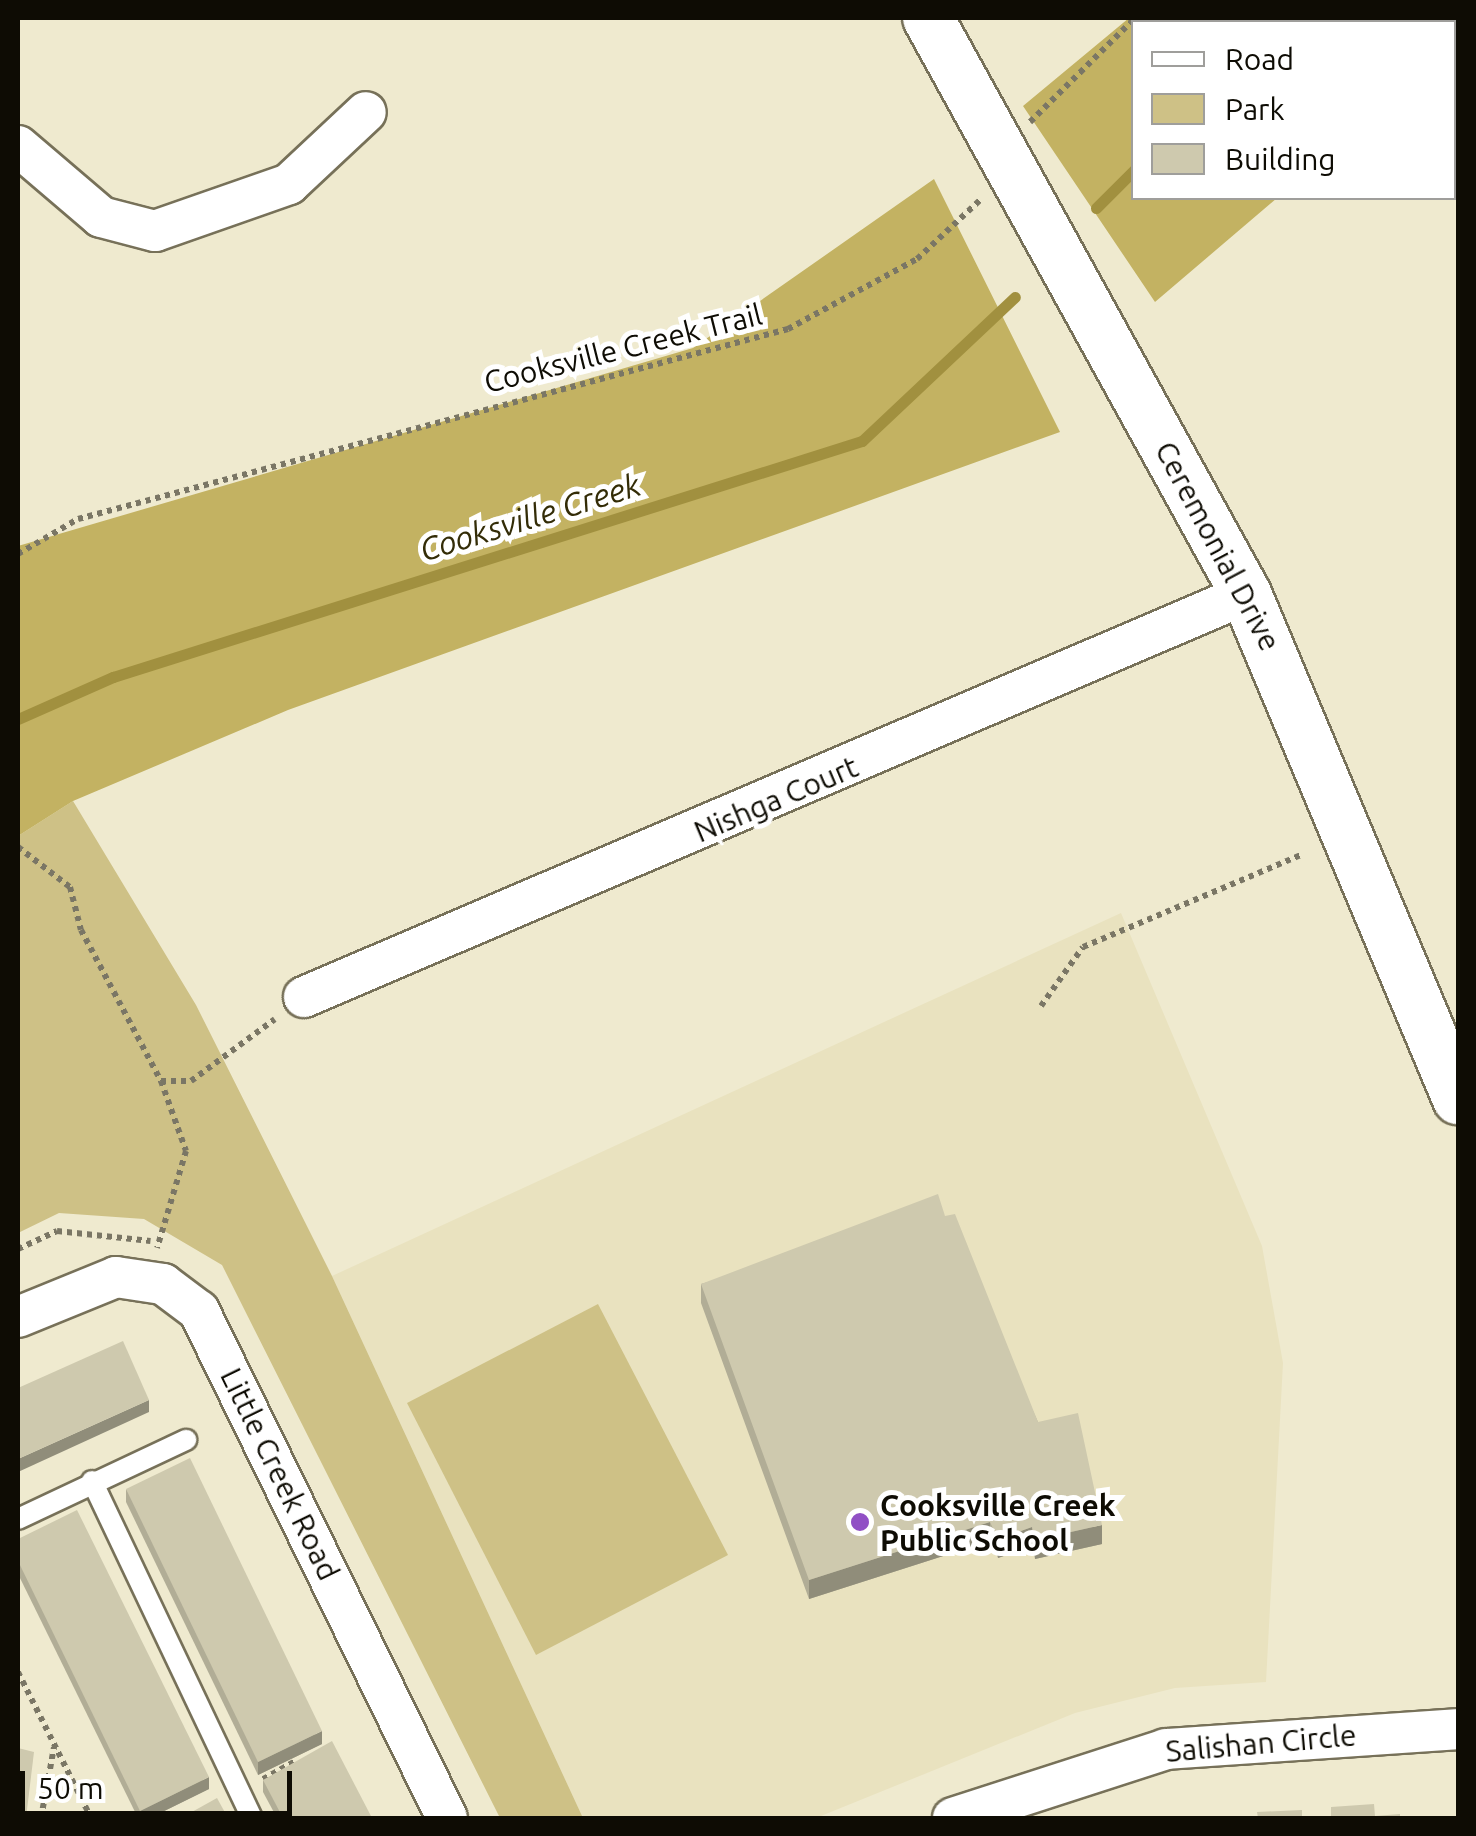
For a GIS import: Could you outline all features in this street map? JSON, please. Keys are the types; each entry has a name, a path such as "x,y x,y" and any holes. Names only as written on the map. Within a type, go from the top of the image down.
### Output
{"street":[{"name":"Ceremonial Drive","path":"928,18 1246,594 1458,1099"},
{"path":"18,146 101,217 154,231 289,184 366,112"},
{"name":"Nishga Court","path":"304,998 1246,594"},
{"name":"Little Creek Road","path":"18,1317 116,1277 163,1284 199,1311 447,1818"},
{"name":"Salishan Circle","path":"954,1818 1166,1748 1458,1728"}],"lane":[{"path":"18,1520 186,1440"},
{"path":"92,1482 252,1818"}],"path":[{"name":"Cooksville Creek Trail","path":"18,554 78,519 788,329 917,259 973,208 1006,158 1131,22"},
{"path":"18,847 70,886 81,930 161,1080 186,1166 158,1243 114,1230 56,1231 18,1249"},
{"path":"1041,1006 1084,947 1303,854"},
{"path":"161,1080 191,1081 304,998"},
{"path":"18,1672 91,1818"},
{"path":"42,1818 54,1746"}],"shaded area":[{"path":"1129,18 1458,18 1458,42 1456,20 1131,20 1131,200 1275,200 1155,302 1023,106"},
{"path":"934,179 1060,432 288,710 73,801 18,836 18,546 693,348"},
{"name":"Cooksville Creek Public School","path":"1121,913 1262,1246 1283,1363 1266,1682 1175,1688 1075,1713 816,1818 583,1818 332,1276"}],"green space":[{"path":"73,801 196,1005 332,1276 583,1818 500,1818 222,1265 144,1219 59,1213 18,1233 18,836"},
{"path":"598,1304 728,1555 536,1655 407,1403"}],"building":[{"path":"938,1194 945,1216 955,1214 1038,1422 1078,1413 1102,1525 1035,1540 1032,1527 998,1539 990,1522 809,1580 701,1284"},
{"path":"123,1341 149,1400 18,1459 18,1388"},
{"path":"190,1458 322,1731 258,1762 126,1489"},
{"path":"77,1510 209,1777 140,1811 18,1561 18,1539"},
{"path":"332,1741 372,1818 283,1818 263,1780"},
{"path":"18,1748 34,1752 26,1818 18,1818"},
{"path":"217,1798 228,1818 181,1818"},
{"path":"1374,1804 1375,1816 1400,1814 1400,1818 1331,1818 1331,1807"},
{"path":"1302,1810 1302,1818 1258,1818 1257,1812"}],"waterway":[{"name":"Cooksville Creek","path":"1096,208 1131,173"},
{"name":"Cooksville Creek","path":"18,719 113,677 862,441 1015,297"}],"place":[{"name":"Cooksville Creek Public School","path":"860,1522"}]}
